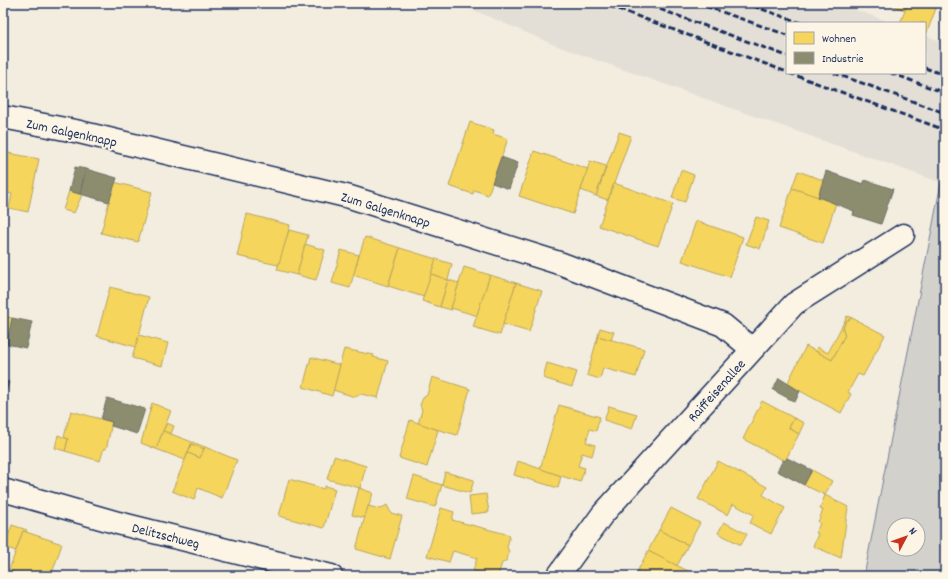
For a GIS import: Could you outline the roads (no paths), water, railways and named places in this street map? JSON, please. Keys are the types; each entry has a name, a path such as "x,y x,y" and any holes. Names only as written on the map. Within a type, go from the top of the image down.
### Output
{"street":[{"name":"Zum Galgenknapp","path":"3,117 75,131 350,196 562,264 723,325 752,349"},
{"name":"Raiffeisenallee","path":"558,576 602,515 794,304 903,235"},
{"name":"Delitzschweg","path":"3,490 118,523 331,576"}],"railway":[{"path":"602,3 786,72"},
{"path":"643,3 786,56"},
{"path":"697,3 786,35"},
{"path":"745,3 798,22"},
{"path":"926,68 945,75"},
{"path":"792,74 945,130"},
{"path":"837,74 945,113"},
{"path":"894,74 945,93"}]}
